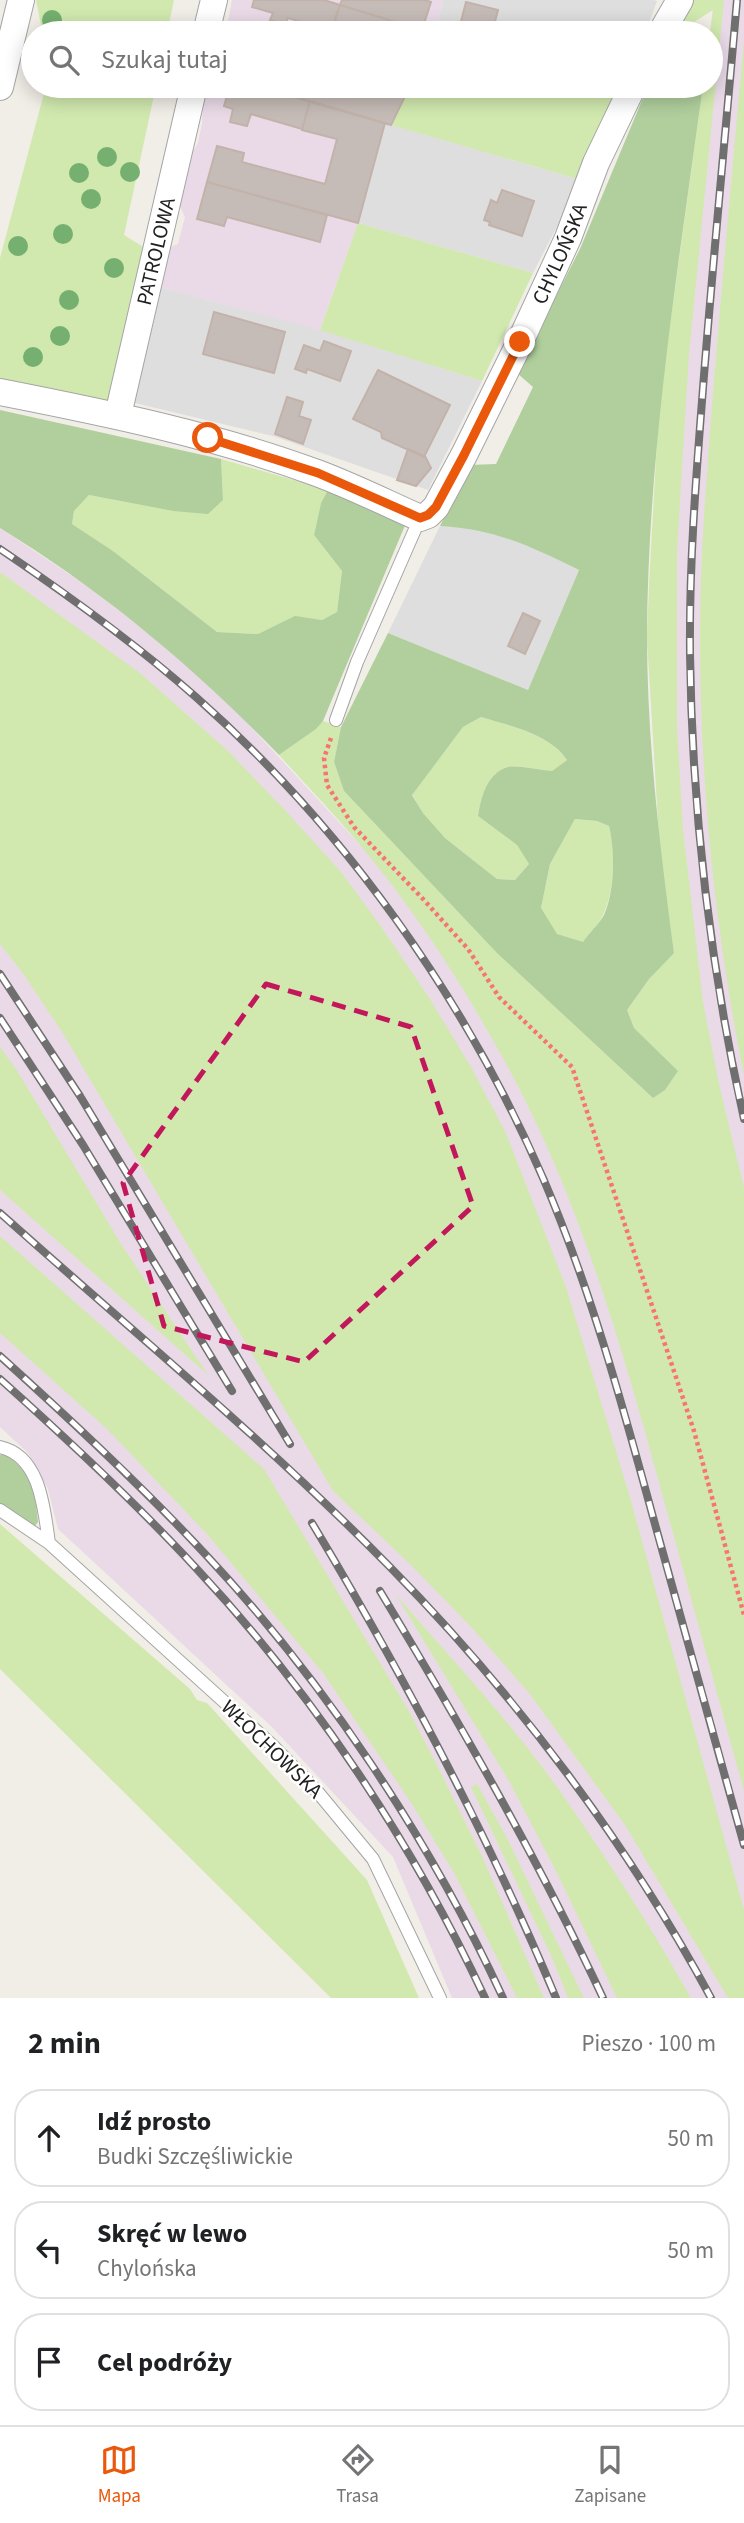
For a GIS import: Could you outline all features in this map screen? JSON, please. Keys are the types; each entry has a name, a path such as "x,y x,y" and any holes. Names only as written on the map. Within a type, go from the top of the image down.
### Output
{"street":[{"path":"0,87 21,0"},
{"path":"209,21 214,0"},
{"path":"668,21 680,0"},
{"name":"PATROLOWA","path":"118,415 191,98"},
{"name":"CHYLOŃSKA","path":"420,518 436,507 520,342 568,237 596,163 627,98"},
{"path":"0,392 118,415 208,438 318,473 420,518"}],"lane":[{"name":"CHYLOŃSKA","path":"336,720 357,662 420,518"},
{"path":"0,1447 9,1449 21,1458 34,1475 43,1504 49,1543"},
{"name":"WŁOCHOWSKA","path":"0,1510 49,1543 273,1746 316,1790 373,1859 440,1998"}],"path":[{"path":"336,720 324,758 327,785 354,827 468,949 499,997 572,1068 694,1431 744,1615"}],"highlighted area":[{"path":"266,984 411,1027 473,1206 304,1362 164,1326 123,1183"}],"shaded area":[{"path":"232,0 443,0 438,21 228,21"},
{"path":"443,0 657,1 650,21 438,21"},
{"path":"714,0 744,0 744,1998 452,1998 393,1857 271,1726 58,1529 48,1489 28,1453 0,1427 0,528 90,588 164,646 227,701 360,845 674,953 660,852 647,637 702,98 723,98 723,21 711,21"},
{"path":"204,98 404,98 391,125 385,124 358,223 320,330 159,287 170,247 178,244 185,217 179,204 192,153 198,143"},
{"path":"385,123 581,180 533,273 358,223"},
{"path":"159,287 310,326 482,381 428,490 273,436 131,402"},
{"path":"440,526 472,528 523,542 579,570 528,690 388,633"}],"green space":[{"path":"36,0 174,0 170,21 40,21"},
{"path":"689,0 724,0 722,21 712,21 713,10 696,21 678,21"},
{"path":"744,40 744,1076 725,970 712,865 703,759 700,620 703,527 712,404"},
{"path":"43,98 153,98 124,235 145,248 108,401 0,380 0,258"},
{"path":"404,98 619,98 581,180 391,125"},
{"path":"643,98 701,98 666,360 649,566 647,635 652,755 674,953 649,979 627,1010 634,1028 678,1071 665,1090 653,1098 497,953 344,791 334,762 341,727 388,633 528,690 579,570 512,540 478,531 440,526 470,465 496,464 533,387 517,373 580,249","holes":["481,717 540,737 560,751 567,760 552,771 508,767 490,780 478,816 517,845 529,864 515,880 497,879 445,838 423,813 412,795 463,727","575,819 597,821 609,826 612,883 604,915 583,942 557,934 541,908 550,864"]},
{"path":"701,98 714,98 689,354 677,552 677,728 683,829 703,1002 744,1188 744,1791 612,1321 594,1265 551,1156 499,1051 434,945 360,845 279,755 323,721 341,727 334,762 344,791 497,953 653,1098 665,1090 678,1071 634,1028 627,1010 649,979 674,952 660,852 647,637 659,405"},
{"path":"358,223 533,273 482,381 320,330"},
{"path":"0,410 221,459 223,500 208,514 173,511 89,495 74,511 72,524 113,551 217,632 258,634 295,616 322,620 337,612 342,571 314,535 321,503 328,490 406,523 323,721 316,729 279,755 147,632 75,578 0,528"},
{"path":"221,459 328,490 321,503 314,535 342,571 337,612 322,620 295,617 258,634 217,632 113,551 72,524 74,511 89,495 173,511 223,500"},
{"path":"0,572 140,673 228,751 341,872 430,999 471,1067 506,1133 566,1287 629,1494 744,1910 744,1998 728,1998 625,1825 529,1693 413,1567 333,1491 62,1032 0,944"},
{"path":"481,717 540,737 567,760 552,771 508,767 495,775 486,787 478,816 517,845 529,864 515,880 497,879 445,838 423,813 412,794 463,727"},
{"path":"575,819 597,821 609,826 612,847 612,883 607,905 583,942 556,934 541,908 550,864"},
{"path":"0,1047 18,1072 121,1244 208,1375 0,1190"},
{"path":"0,1236 264,1469 410,1713 481,1854 544,1998 517,1998 453,1871 410,1801 323,1673 206,1533 107,1429 0,1333"},
{"path":"4,1454 21,1467 30,1483 37,1511 38,1522 35,1526 0,1503 0,1455"},
{"path":"0,1524 190,1689 197,1700 207,1703 367,1880 419,1998 331,1998 0,1669"},
{"path":"396,1595 499,1713 557,1787 627,1891 691,1998 617,1998 509,1781"},
{"path":"477,1784 507,1838 584,1998 568,1998 553,1960 471,1787"}],"building":[{"path":"254,0 324,0 340,5 335,21 298,21 288,18 286,21 274,21 270,20 273,13 252,7"},
{"path":"342,0 431,2 425,21 392,21 340,5"},
{"path":"466,2 498,10 495,21 461,21"},
{"path":"340,5 392,21 334,21"},
{"path":"226,98 299,98 310,101 302,129 251,114 247,126 230,122 233,109 224,106"},
{"path":"297,98 404,98 391,125"},
{"path":"310,101 385,123 358,223 207,182 217,146 244,153 242,162 325,184 337,139 302,130"},
{"path":"207,182 327,215 320,242 227,217 224,226 197,219"},
{"path":"502,190 534,201 522,236 489,225 490,222 484,220 491,200 497,203"},
{"path":"214,312 285,332 274,373 203,354"},
{"path":"324,341 351,351 340,381 307,369 306,373 295,369 304,345 320,351"},
{"path":"378,370 450,405 424,457 382,438 381,432 353,419"},
{"path":"287,397 303,402 299,416 311,420 303,444 275,434"},
{"path":"408,449 425,456 431,468 416,486 397,480"},
{"path":"523,613 540,621 525,654 508,646"}],"railway":[{"path":"737,0 698,455 690,654 695,771 705,888 722,1004 744,1119"},
{"path":"0,549 150,658 251,749 351,860 396,919 477,1045 543,1178 576,1261 629,1431 744,1845"},
{"path":"0,974 80,1096 290,1444"},
{"path":"0,1018 83,1145 232,1391"},
{"path":"0,1213 295,1474 435,1614 523,1717 605,1826 643,1882 711,1998"},
{"path":"0,1356 105,1453 181,1529 250,1604 292,1656 333,1709 408,1822 443,1880 503,1998"},
{"path":"0,1379 148,1518 238,1615 280,1666 357,1771 392,1826 485,1998"},
{"path":"312,1523 443,1756 502,1876 556,1998"},
{"path":"380,1591 497,1792 552,1894 603,1998"}],"route":[{"path":"208,438 318,473 420,518 436,507 520,342"}]}
